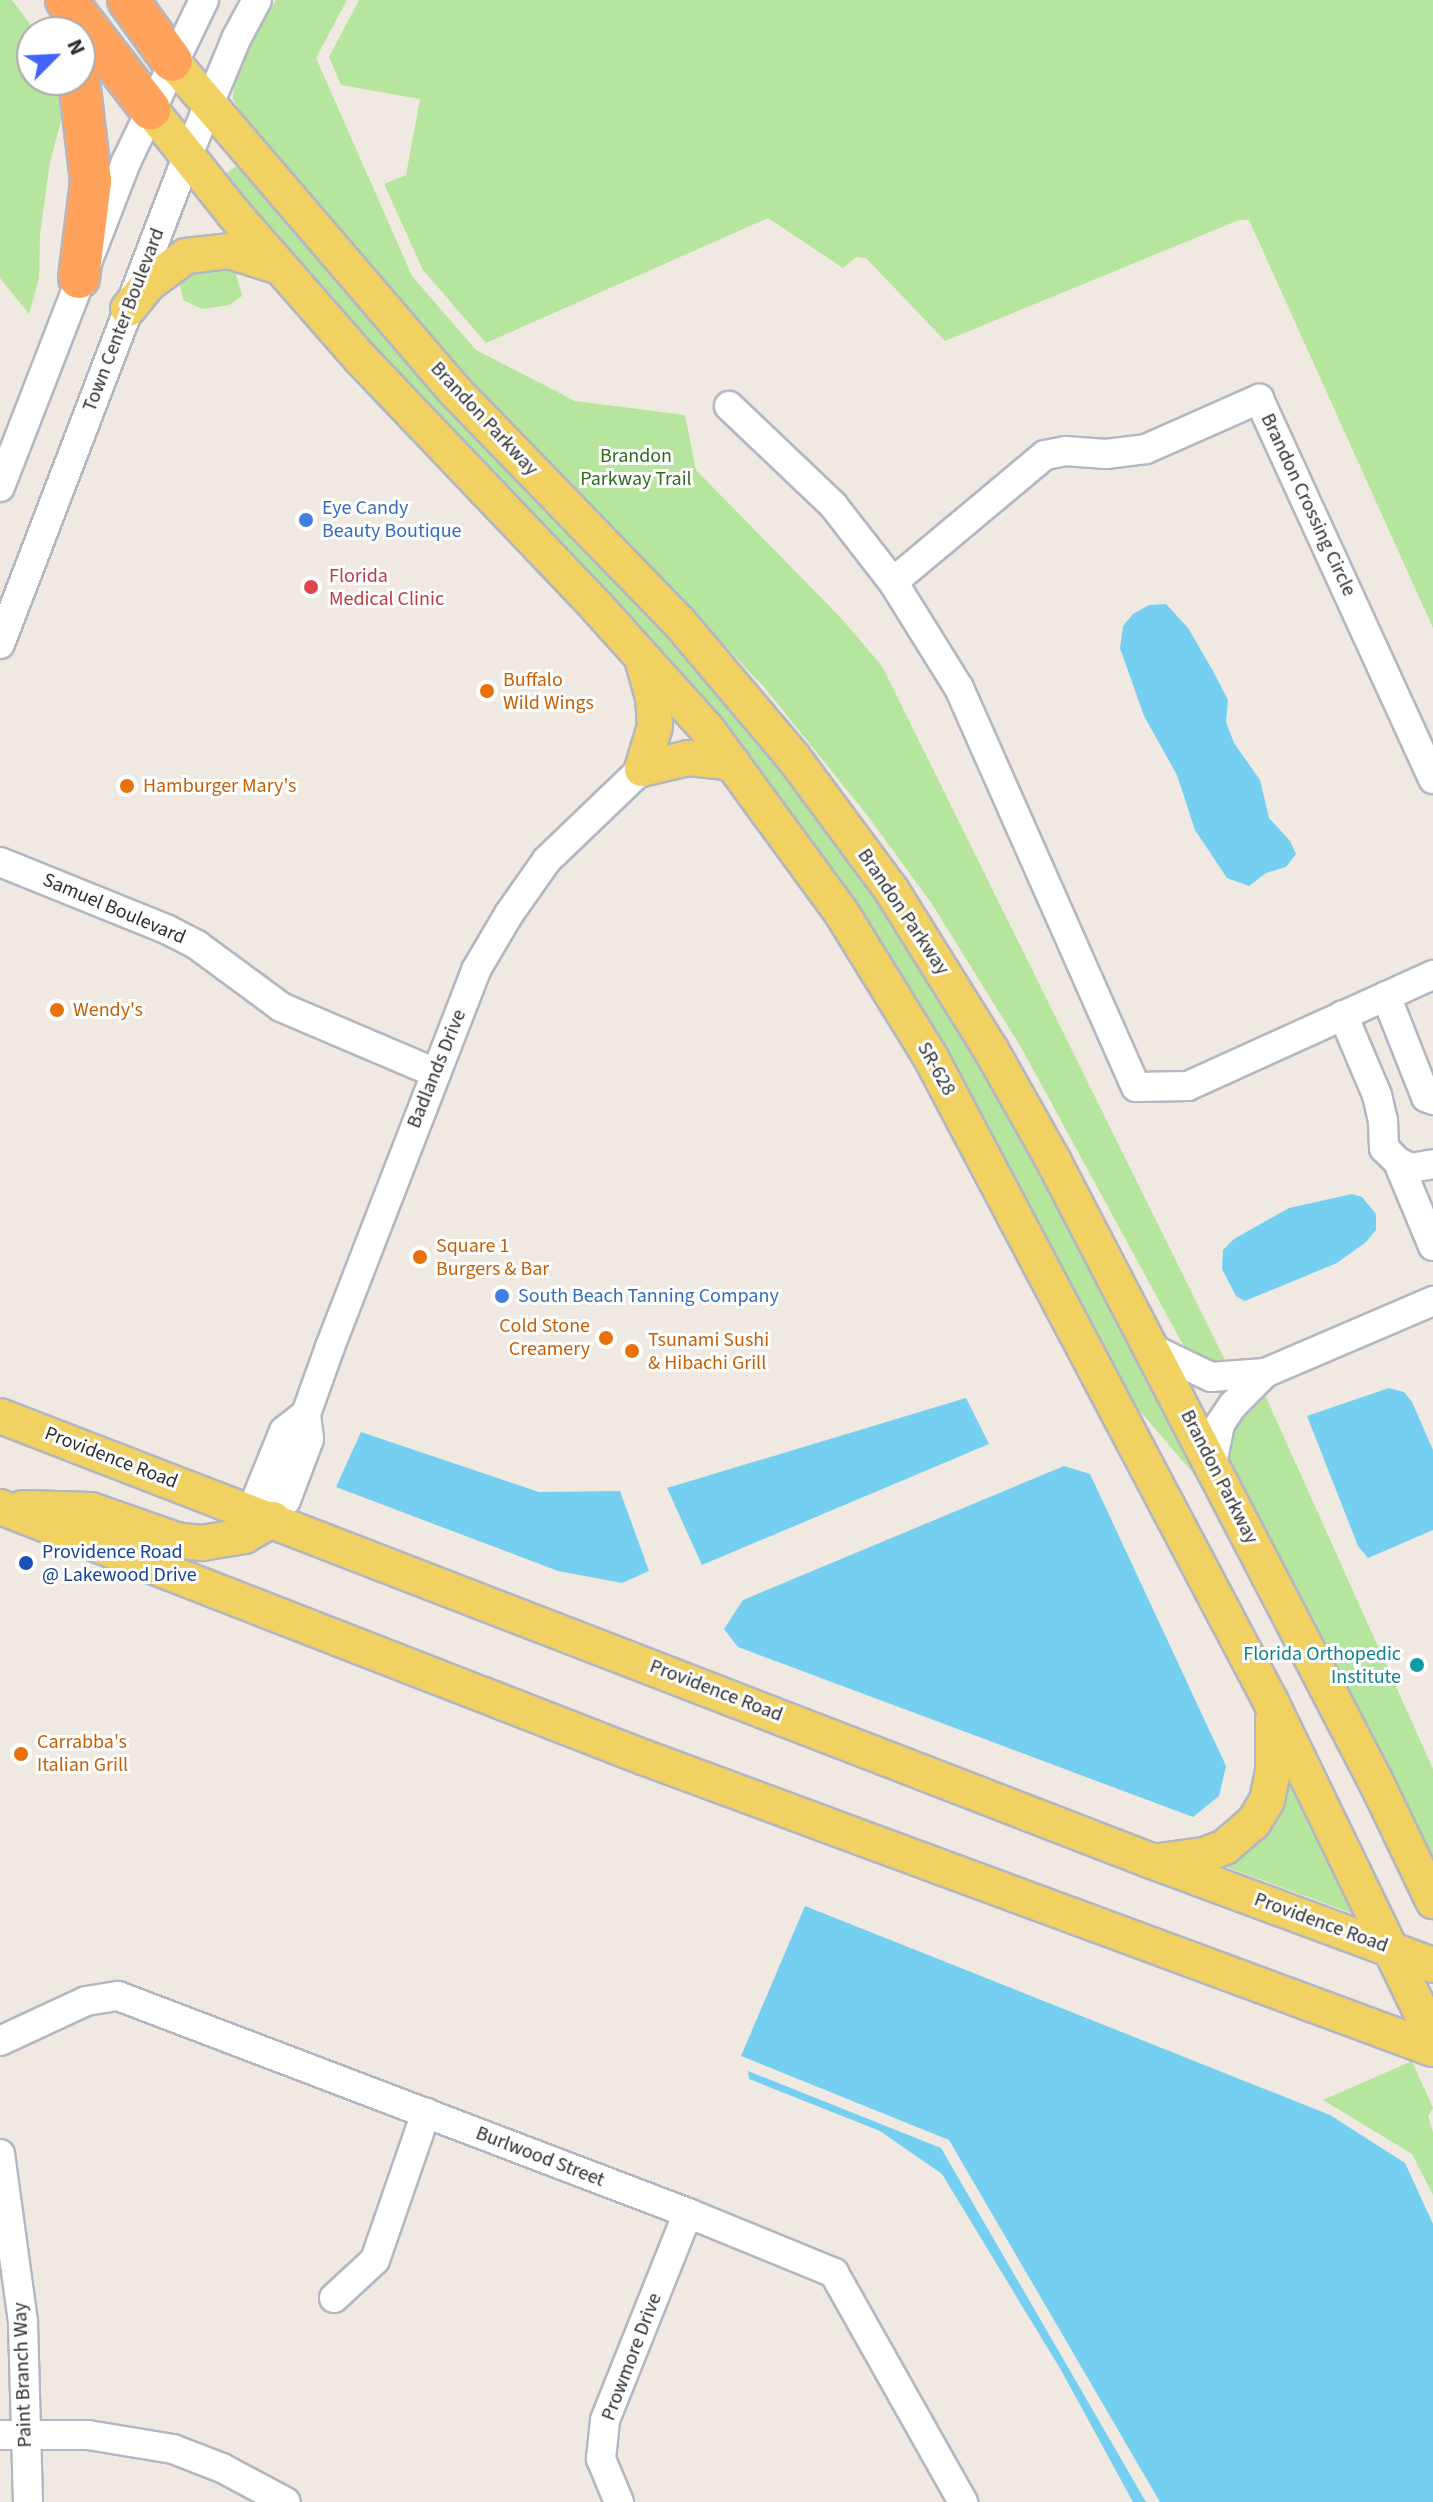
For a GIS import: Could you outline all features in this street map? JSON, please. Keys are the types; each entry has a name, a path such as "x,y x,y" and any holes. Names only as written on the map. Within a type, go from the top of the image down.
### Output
{"highway":[{"path":"66,0 150,109"},
{"path":"128,0 172,61"},
{"path":"79,278 91,181 81,96"}],"main road":[{"name":"Brandon Parkway","path":"172,61 455,391 679,622 793,757 892,891 951,982 1054,1162 1377,1784 1433,1901"},
{"path":"150,109 279,267 360,358 641,654 655,712 652,743 642,769"},
{"path":"128,309 148,284 186,256 229,251 279,267"},
{"name":"SR-628","path":"641,654 733,763 841,912 931,1058 1271,1702"},
{"path":"642,769 689,758 733,763"},
{"name":"Providence Road","path":"0,1416 1149,1860 1433,1965"},
{"path":"4,1508 91,1510 176,1540 202,1543 244,1536 262,1516"},
{"path":"4,1508 628,1751 1433,2049"},
{"path":"1149,1860 1169,1862 1204,1855 1240,1837 1254,1822 1267,1800 1273,1772 1276,1743 1271,1702"},
{"path":"1271,1702 1433,2037"}],"street":[{"path":"0,487 79,278 150,109 204,0"},
{"name":"Town Center Boulevard","path":"0,644 187,157 257,0"},
{"name":"Brandon Crossing Circle","path":"893,582 1045,455 1065,451 1106,454 1146,449 1259,399 1433,779"},
{"path":"729,406 833,505 893,582 959,688 1136,1087 1188,1086 1433,975"},
{"name":"Badlands Drive","path":"262,1516 286,1500 309,1439 306,1414 476,970 524,890 569,835 642,769"},
{"name":"Samuel Boulevard","path":"0,862 166,929 197,945 281,1007 436,1073"},
{"path":"1383,1120 1392,1105 1402,1099 1430,1099 1386,996"},
{"path":"1343,1015 1377,1095 1383,1120 1384,1148 1398,1162 1411,1168 1433,1164"},
{"path":"1398,1162 1433,1246"},
{"path":"1153,1349 1211,1377 1265,1373 1433,1301"},
{"path":"1212,1464 1220,1424 1233,1405 1265,1373"},
{"name":"Burlwood Street","path":"0,2041 86,2001 118,1996 688,2213 834,2273 963,2502"},
{"path":"334,2298 375,2260 426,2113"},
{"name":"Paint Branch Way","path":"0,2154 23,2323 13,2434 28,2502"},
{"name":"Prowmore Drive","path":"619,2502 601,2459 605,2420 688,2213"},
{"path":"13,2434 115,2438 173,2449 222,2468 286,2502"}],"green space":[{"path":"0,0 12,0 24,16 16,16 16,96 68,96 50,162 40,234 39,278 29,314 0,278"},
{"name":"Brandon Parkway Trail","path":"276,0 347,0 316,58 412,276 476,350 575,401 685,415 696,470 841,618 882,666 1229,1368 1195,1359 1182,1343 1022,1049 932,904 867,815 764,687 399,304 248,125 233,99 235,74"},
{"path":"359,0 1433,0 1433,628 1249,220 1239,220 945,341 866,258 856,257 843,268 768,218 486,343 423,270 384,184 406,175 420,99 341,85 329,57"},
{"path":"238,165 719,688 858,866 1005,1101 1200,1470 1193,1473 1121,1389 859,915 467,455 228,183 225,174"},
{"path":"202,269 235,270 242,296 229,305 202,309 183,300 179,278"},
{"path":"1265,1395 1433,1769 1433,1865 1226,1451 1233,1424 1242,1411"},
{"path":"1289,1783 1355,1908 1351,1913 1229,1868 1224,1862"},
{"path":"1412,2061 1433,2108 1428,2116 1433,2132 1433,2195 1412,2154 1323,2100"}],"water":[{"path":"1166,604 1188,628 1213,671 1228,700 1226,722 1234,743 1260,780 1269,818 1290,841 1296,854 1286,867 1266,873 1249,886 1227,878 1195,830 1177,775 1144,716 1120,648 1123,626 1133,614 1149,605"},
{"path":"1352,1194 1362,1197 1376,1214 1376,1230 1366,1242 1337,1263 1245,1301 1236,1296 1222,1269 1223,1250 1234,1239 1289,1208"},
{"path":"1389,1388 1404,1392 1412,1402 1433,1450 1433,1530 1368,1558 1358,1546 1307,1416"},
{"path":"966,1398 989,1444 702,1565 667,1488"},
{"path":"361,1432 539,1492 620,1491 649,1571 622,1583 558,1571 336,1487"},
{"path":"1064,1466 1090,1474 1226,1766 1219,1796 1193,1817 738,1647 724,1629 743,1600"},
{"path":"805,1906 1330,2115 1405,2163 1433,2224 1433,2502 1160,2502 949,2140 741,2056"},
{"path":"748,2071 941,2148 1146,2502 1133,2502 1061,2370 942,2174 880,2131 749,2079"}],"place":[{"name":"Eye Candy Beauty Boutique","path":"306,520"},
{"name":"Florida Medical Clinic","path":"311,587"},
{"name":"Buffalo Wild Wings","path":"487,691"},
{"name":"Hamburger Mary's","path":"127,786"},
{"name":"Wendy's","path":"57,1010"},
{"name":"Square 1 Burgers & Bar","path":"420,1257"},
{"name":"South Beach Tanning Company","path":"502,1296"},
{"name":"Cold Stone Creamery","path":"606,1338"},
{"name":"Tsunami Sushi & Hibachi Grill","path":"632,1351"},
{"name":"Providence Road @ Lakewood Drive","path":"26,1563"},
{"name":"Florida Orthopedic Institute","path":"1417,1665"},
{"name":"Carrabba's Italian Grill","path":"21,1754"}]}
